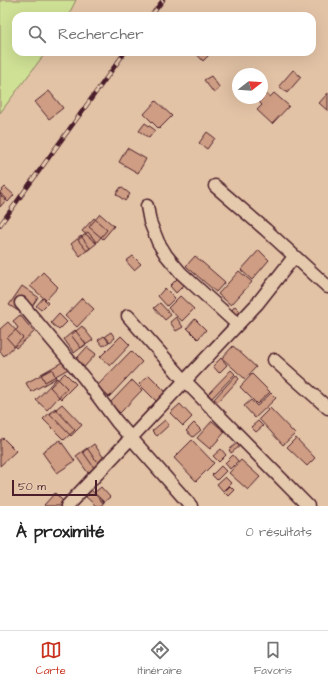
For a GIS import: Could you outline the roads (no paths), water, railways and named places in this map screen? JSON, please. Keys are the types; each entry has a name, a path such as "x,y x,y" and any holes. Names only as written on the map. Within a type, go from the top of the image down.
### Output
{"street":[{"path":"215,186 328,286"},
{"path":"146,206 150,222 158,242 166,255 181,274 237,324"},
{"path":"67,506 257,304 294,257"},
{"path":"21,303 84,378 117,422 191,506"},
{"path":"128,316 185,381 308,506"},
{"path":"274,360 328,408"}],"railway":[{"path":"154,12 163,0"},
{"path":"0,225 122,56"}]}
